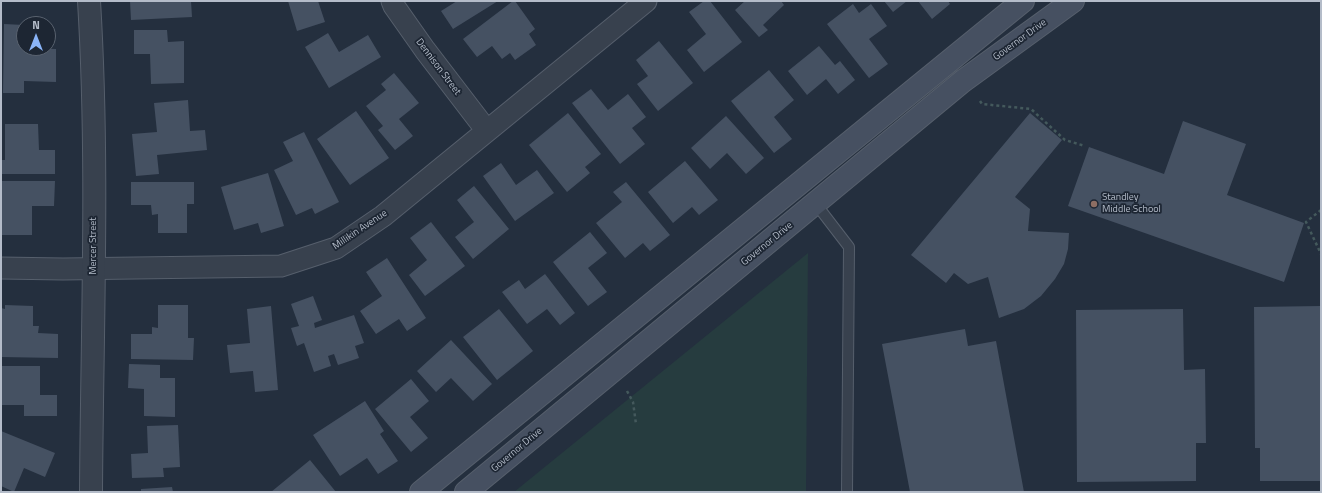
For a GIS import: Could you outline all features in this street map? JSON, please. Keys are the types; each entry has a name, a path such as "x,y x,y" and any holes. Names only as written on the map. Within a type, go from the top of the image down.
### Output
{"main road":[{"path":"421,492 1023,1"},
{"name":"Governor Drive","path":"466,492 963,81 1074,1"}],"street":[{"name":"Mercer Street","path":"89,1 93,69 94,268 91,492"},
{"name":"Dennison Street","path":"392,1 425,50 487,130"},
{"name":"Millikin Avenue","path":"1,268 281,266 336,248 383,216 646,1"}],"lane":[{"path":"816,204 849,247 847,492"}],"path":[{"path":"980,101 982,104 1031,109 1065,140 1085,146"},
{"path":"1321,210 1306,222 1321,254"},
{"path":"627,391 633,402 636,424"}],"green space":[{"path":"808,253 806,492 514,492"}],"building":[{"path":"130,1 191,1 192,17 131,20"},
{"path":"288,1 318,1 325,22 297,31"},
{"path":"457,1 498,1 453,29 441,11"},
{"path":"515,1 535,29 529,34 536,45 515,60 510,53 502,59 492,46 477,57 463,39"},
{"path":"704,1 710,1 742,42 704,72 687,50 706,34 689,12"},
{"path":"745,1 781,1 784,5 763,25 768,30 759,37 735,10"},
{"path":"884,1 907,1 893,12"},
{"path":"918,1 948,1 950,4 932,19"},
{"path":"853,4 859,13 871,4 887,26 869,39 888,64 869,78 827,24"},
{"path":"4,24 16,25 16,56 56,56 56,82 24,81 24,93 3,93"},
{"path":"134,30 167,30 168,42 184,41 184,83 151,84 150,54 134,54"},
{"path":"328,33 339,52 368,35 381,57 329,88 305,47"},
{"path":"659,41 693,83 658,111 637,84 648,76 636,60"},
{"path":"819,46 835,65 840,61 855,80 838,94 826,79 807,95 788,71"},
{"path":"769,70 794,100 774,117 792,139 774,153 731,101"},
{"path":"394,73 419,103 399,119 413,136 395,150 378,130 383,126 366,106 386,90 381,84"},
{"path":"591,89 608,110 628,94 646,117 632,128 645,144 620,164 572,103"},
{"path":"188,100 190,131 205,130 207,150 157,155 159,174 136,176 132,134 157,132 154,103"},
{"path":"356,111 389,158 350,185 317,139"},
{"path":"568,113 601,154 585,167 590,173 567,192 529,145"},
{"path":"1030,113 1062,140 1015,197 1030,209 1028,231 1069,233 1068,249 1064,264 1055,279 1041,296 1024,309 999,318 988,277 968,284 954,273 946,283 911,255"},
{"path":"726,116 764,158 746,174 727,153 710,169 691,148"},
{"path":"1183,121 1246,144 1227,195 1304,223 1284,282 1068,206 1089,147 1164,174"},
{"path":"5,124 38,124 39,150 55,150 55,174 1,174 1,160 5,160"},
{"path":"304,132 339,202 315,214 312,208 296,215 274,170 293,161 283,142"},
{"path":"685,161 718,200 699,215 692,207 673,223 648,192"},
{"path":"501,163 516,185 537,170 554,193 515,221 483,176"},
{"path":"268,173 284,226 261,233 258,223 234,230 221,187"},
{"path":"1,181 55,181 54,206 32,206 32,235 1,235"},
{"path":"131,182 194,182 194,204 187,204 187,233 158,233 158,214 152,215 151,205 131,205"},
{"path":"626,182 670,235 650,251 643,243 625,258 596,223 622,202 613,192"},
{"path":"474,186 509,229 473,259 455,237 474,222 457,200"},
{"path":"431,222 465,266 425,296 409,275 427,260 410,238"},
{"path":"590,232 607,253 588,268 607,292 588,306 553,262"},
{"path":"387,258 426,318 407,331 399,319 376,334 360,311 382,296 366,272"},
{"path":"545,274 575,313 560,325 547,309 527,324 502,292 519,280 525,289"},
{"path":"313,296 322,320 314,323 315,328 354,315 364,343 355,346 359,358 338,365 334,354 328,356 331,366 314,372 304,343 297,346 291,328 299,326 291,304"},
{"path":"5,305 33,306 33,326 39,326 38,333 58,334 58,358 1,357 1,308 5,309"},
{"path":"158,305 188,305 188,338 194,338 193,360 131,359 131,334 152,334 152,327 158,328"},
{"path":"271,306 278,390 255,392 253,371 230,373 227,345 250,343 247,309"},
{"path":"1321,306 1321,481 1260,481 1260,448 1255,448 1254,307"},
{"path":"499,309 533,351 497,380 463,337"},
{"path":"1183,309 1184,370 1205,369 1206,443 1196,443 1196,481 1077,482 1076,310"},
{"path":"965,329 968,346 996,341 1024,492 910,492 882,344"},
{"path":"451,340 492,384 473,401 451,378 436,392 417,371"},
{"path":"129,364 160,365 160,378 175,378 175,417 144,416 144,389 128,388"},
{"path":"1,366 40,366 40,395 57,395 57,416 24,416 24,405 1,405"},
{"path":"411,379 429,401 410,417 428,438 411,452 375,409"},
{"path":"365,401 384,431 380,434 398,461 378,474 367,458 340,476 313,435"},
{"path":"178,425 180,467 163,468 164,477 132,478 131,454 148,453 147,426"},
{"path":"1,431 55,453 45,477 24,468 14,492 1,486"},
{"path":"310,460 336,492 271,492"},
{"path":"172,487 173,492 141,492 141,489"}],"place":[{"name":"Standley Middle School","path":"1094,204"}]}
